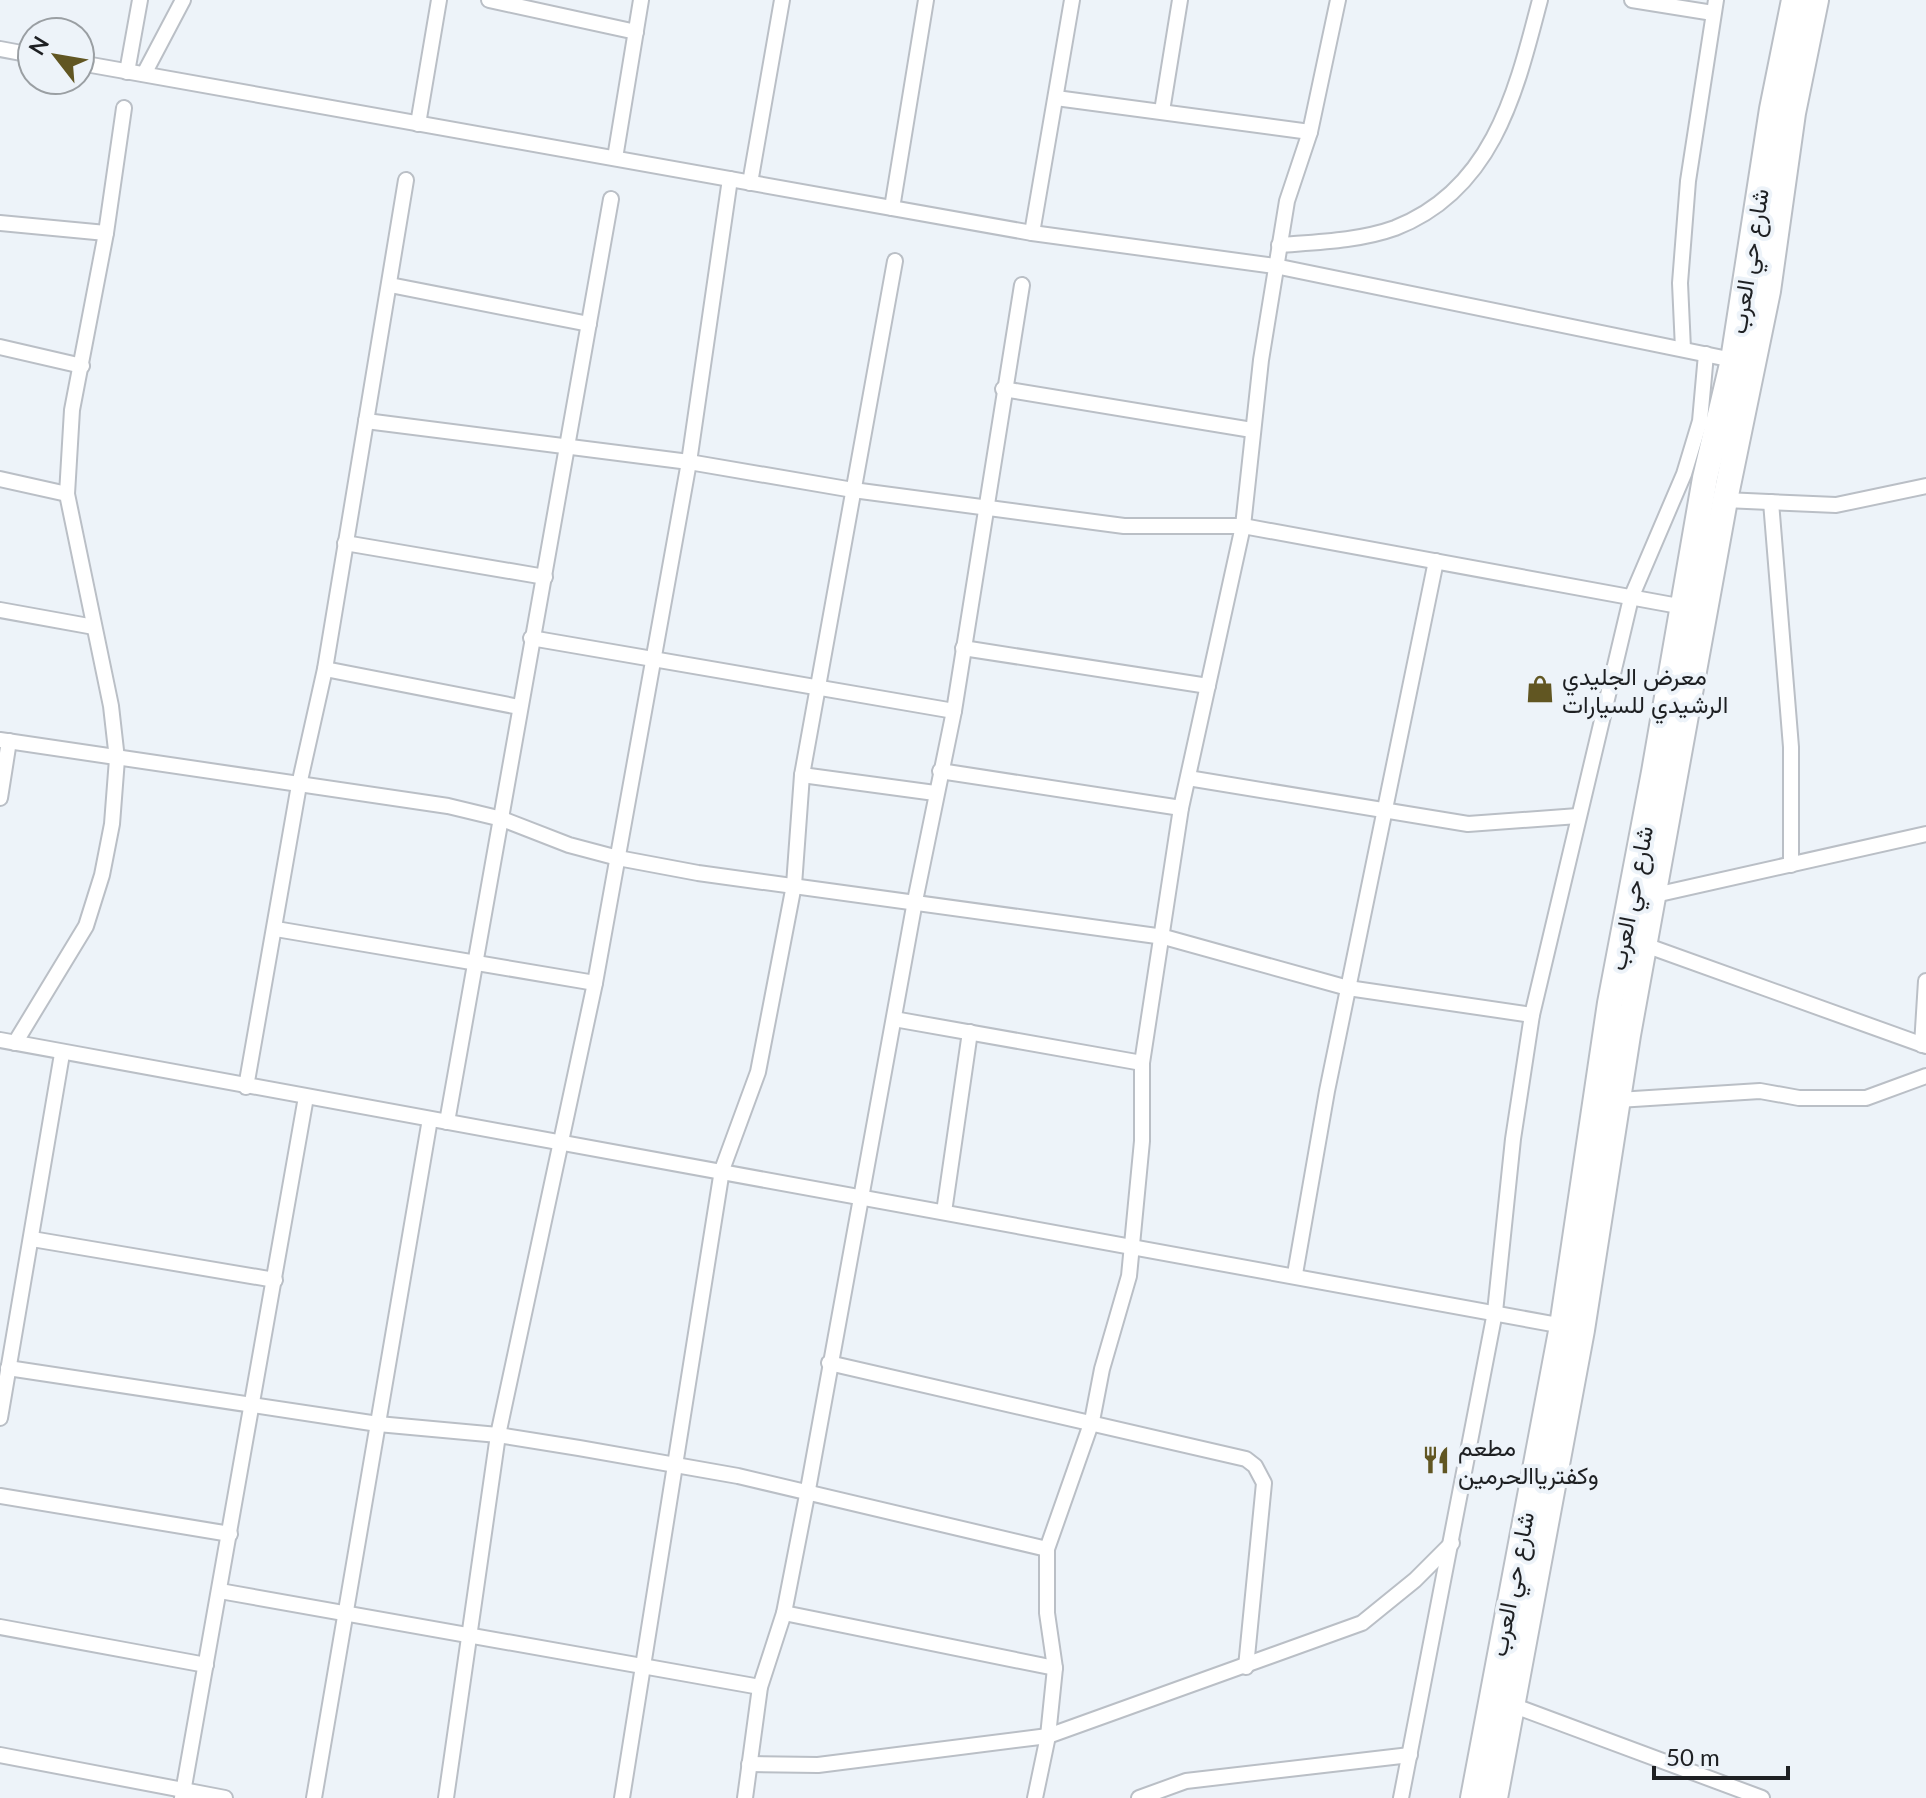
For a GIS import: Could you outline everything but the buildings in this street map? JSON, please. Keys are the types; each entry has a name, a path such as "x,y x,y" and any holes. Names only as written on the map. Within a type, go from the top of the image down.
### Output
{"main road":[{"name":"شارع حي العرب","path":"1495,1798 1495,1736 1512,1705 1705,478 1733,360 1772,109 1794,0"},
{"name":"شارع حي العرب","path":"1473,1798 1495,1736 1618,1100 1627,974 1645,945 1655,895 1725,500 1768,291 1793,113 1816,0"}],"street":[{"path":"127,72 140,0"},
{"path":"144,74 183,0"},
{"path":"418,124 439,0"},
{"path":"489,0 636,32"},
{"path":"615,158 641,0"},
{"path":"750,183 782,0"},
{"path":"892,208 926,0"},
{"path":"1032,233 1072,0"},
{"path":"1162,111 1180,0"},
{"path":"1035,1798 1048,1736 1055,1668 1047,1613 1047,1549 1092,1421 1134,1246 1142,1063 1164,937 1181,808 1243,526 1252,430 1287,201 1310,132 1338,0"},
{"path":"1279,245 1339,240 1394,228 1452,196 1481,163 1502,118 1525,58 1540,0"},
{"path":"1632,0 1714,6 1688,181 1680,283 1683,349"},
{"path":"96,66 1032,233 1275,266 1733,360"},
{"path":"1056,98 1310,132"},
{"path":"124,108 106,233 72,410 67,494 117,759 112,824 102,875 86,926 7,1042 1295,1274 1572,1328"},
{"path":"446,1798 498,1435 595,983 689,462 730,179"},
{"path":"246,1087 299,785 325,669 406,180"},
{"path":"447,1122 611,199"},
{"path":"0,223 106,233"},
{"path":"622,1798 722,1170 758,1072 794,885 802,775 821,687 895,261"},
{"path":"390,285 589,324"},
{"path":"745,1798 760,1687 784,1613 935,793 954,711 1022,285"},
{"path":"0,347 82,366"},
{"path":"1401,1798 1495,1312 1513,1139 1532,1015 1631,598 1684,474 1700,421 1706,354"},
{"path":"1003,389 1252,430"},
{"path":"366,421 567,449 689,462 853,490 1124,526 1243,526 1684,607"},
{"path":"0,479 67,494"},
{"path":"1725,500 1836,505 1926,486"},
{"path":"1771,502 1791,747 1791,865"},
{"path":"345,543 545,577"},
{"path":"1295,1274 1348,988 1436,561"},
{"path":"0,610 94,627"},
{"path":"531,638 954,711"},
{"path":"963,648 1208,686"},
{"path":"325,669 519,707"},
{"path":"0,798 4,741 448,806 502,819 569,845 618,858 698,873 1164,937 1348,988 1532,1015"},
{"path":"940,771 1181,808"},
{"path":"802,775 935,793"},
{"path":"1188,778 1384,811 1493,825 1578,816"},
{"path":"1655,895 1926,834"},
{"path":"276,929 595,983"},
{"path":"1645,945 1924,1046 1926,981"},
{"path":"894,1019 1142,1063"},
{"path":"944,1212 970,1032"},
{"path":"0,1418 62,1054"},
{"path":"1618,1100 1760,1091 1799,1098 1866,1098 1926,1076"},
{"path":"183,1794 306,1097"},
{"path":"314,1798 430,1119"},
{"path":"32,1239 275,1280"},
{"path":"829,1363 1092,1421 1246,1459 1255,1466 1264,1483 1246,1667"},
{"path":"8,1368 378,1424 498,1435 676,1465 738,1476 807,1495 1047,1549"},
{"path":"0,1496 230,1534"},
{"path":"749,1764 832,1764 1048,1736 1362,1623 1415,1580 1453,1541"},
{"path":"220,1591 347,1611 760,1687"},
{"path":"784,1613 1055,1668"},
{"path":"0,1627 206,1665"},
{"path":"1512,1705 1762,1798"},
{"path":"0,1755 183,1794 225,1798"},
{"path":"1139,1798 1186,1781 1410,1755"}],"place":[{"name":"معرض الجليدي الرشيدي للسيارات","path":"1540,689"},
{"name":"مطعم وكفترياالحرمين","path":"1436,1460"}]}
